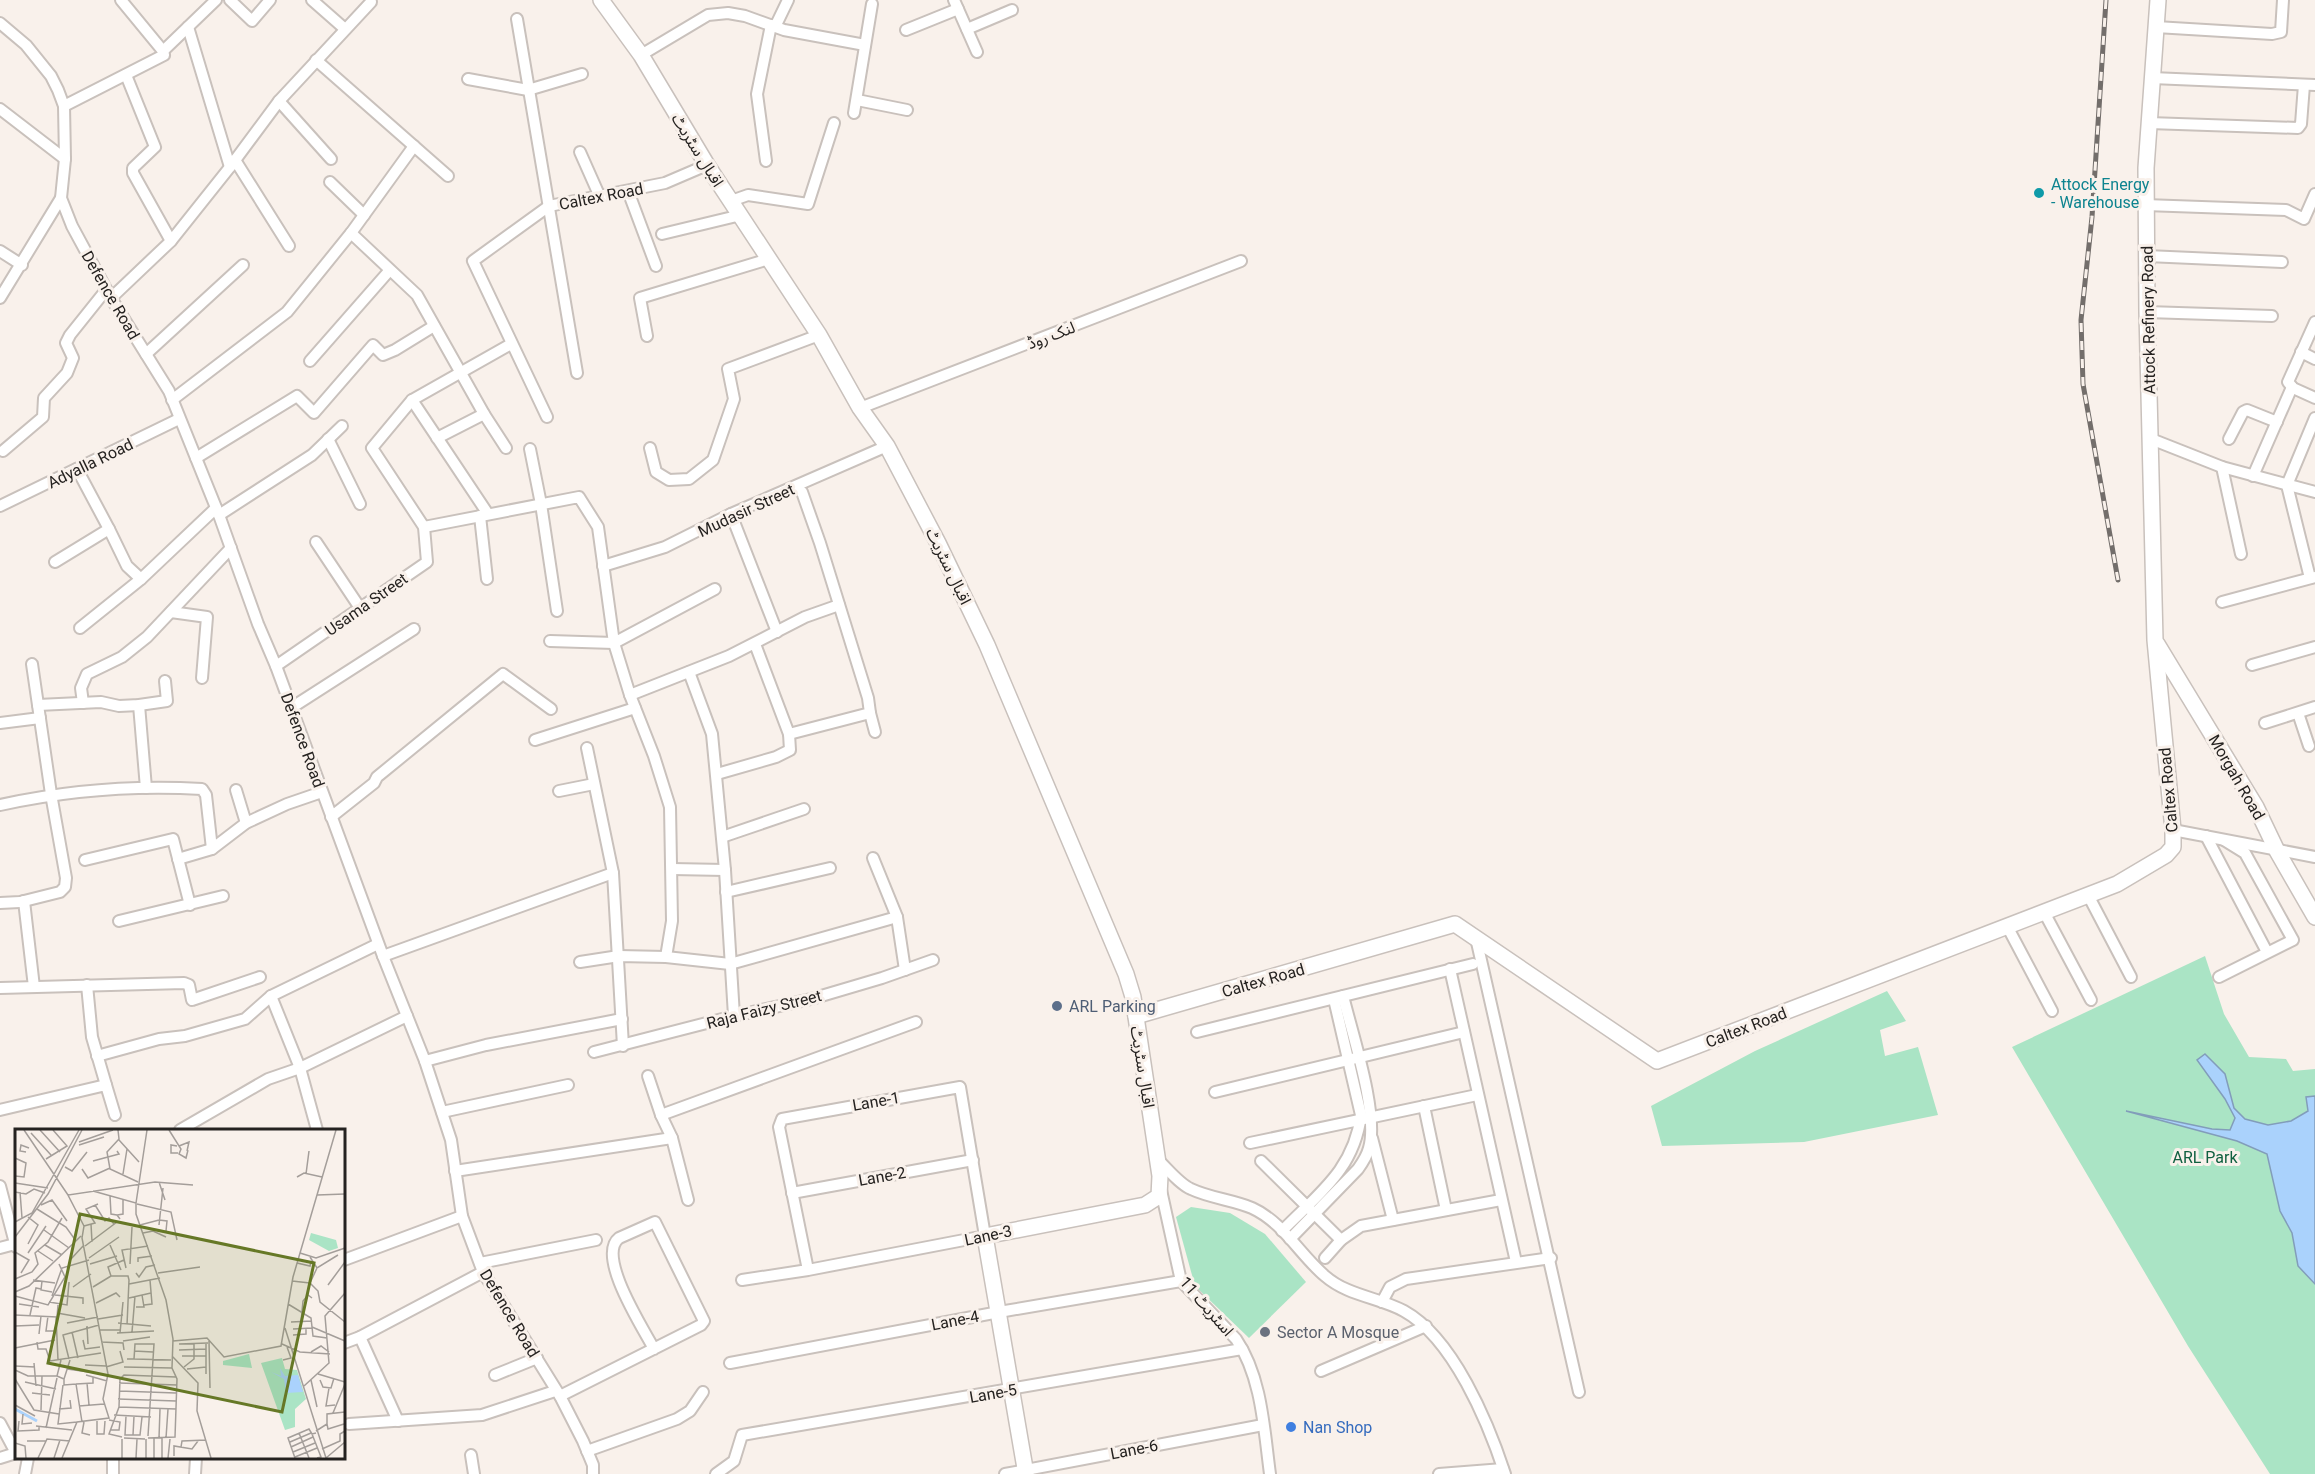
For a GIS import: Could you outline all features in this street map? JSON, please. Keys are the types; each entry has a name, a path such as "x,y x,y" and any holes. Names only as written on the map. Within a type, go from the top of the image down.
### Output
{"street":[{"path":"121,0 163,51"},
{"path":"64,105 160,59 164,55 163,51 216,0"},
{"path":"230,0 252,21 270,0"},
{"path":"312,0 345,30"},
{"name":"اقبال سٹریٹ","path":"602,0 641,55 707,165 819,335 860,408 887,446 938,543 987,645 1118,953 1133,997 1161,1190"},
{"path":"766,161 757,88 773,26 788,0"},
{"name":"Attock Refinery Road","path":"2155,640 2145,205 2158,0"},
{"path":"2156,27 2272,34 2281,32 2283,0"},
{"path":"3,451 42,417 44,398 67,373 73,358 66,344 70,335 109,294 171,241 279,101 371,2"},
{"path":"854,113 872,4"},
{"path":"906,30 956,4 977,52"},
{"path":"967,29 1012,10"},
{"path":"641,55 708,15 728,13 745,16 773,26 865,45"},
{"path":"517,19 577,373"},
{"name":"Defence Road","path":"0,23 26,45 51,76 64,105 65,159 61,198 72,226 109,294 172,400 231,548 378,944 425,1061 451,1140 462,1216 482,1267 558,1394 587,1451 593,1465 593,1474"},
{"path":"188,27 232,164 290,246"},
{"path":"316,60 448,176"},
{"path":"468,79 528,90 582,74"},
{"path":"126,75 155,147 133,168 133,174 171,241"},
{"path":"2149,123 2298,128 2301,124 2309,85 2152,78"},
{"path":"857,100 907,110"},
{"path":"279,101 331,159"},
{"path":"0,110 65,159"},
{"path":"731,201 748,195 808,204 816,173 834,123"},
{"path":"172,400 286,312 351,233 414,146"},
{"path":"580,152 600,197"},
{"name":"Caltex Road","path":"512,344 473,261 549,206 665,183 707,165"},
{"path":"330,183 364,215"},
{"path":"628,191 656,266"},
{"path":"2145,205 2286,210 2304,219 2315,194"},
{"path":"0,298 61,198"},
{"path":"662,234 741,215"},
{"path":"351,233 417,295 484,414 506,448"},
{"path":"0,251 22,265"},
{"path":"2147,256 2282,262"},
{"path":"647,336 640,298 769,259"},
{"name":"لنک روڈ","path":"860,408 1241,261"},
{"path":"146,354 243,265"},
{"path":"310,361 390,271"},
{"path":"2147,312 2272,316"},
{"path":"2315,322 2289,379 2292,387 2315,398"},
{"path":"196,458 297,396 315,413 373,345 383,355 434,326"},
{"path":"650,448 656,472 669,480 689,480 713,460 734,399 728,369 819,335"},
{"path":"547,417 512,344 412,400 372,448 424,527 579,497 598,527 614,643 670,807 672,921 666,957"},
{"path":"2301,352 2315,359"},
{"path":"2253,476 2292,387"},
{"path":"412,400 484,515 487,579"},
{"path":"2229,439 2244,410 2277,422"},
{"path":"437,438 484,414"},
{"path":"2222,602 2312,577 2287,485 2315,418"},
{"name":"Adyalla Road","path":"0,506 179,419"},
{"path":"80,628 141,579 217,512 312,455 342,426"},
{"path":"328,439 360,504"},
{"path":"2151,439 2222,467 2315,492"},
{"name":"Mudasir Street","path":"603,566 665,547 731,514 887,446"},
{"path":"530,449 541,504 557,611"},
{"path":"2222,467 2241,554"},
{"path":"77,469 127,566 141,579"},
{"path":"794,487 802,492 868,698 875,732"},
{"path":"731,514 777,632"},
{"name":"Usama Street","path":"276,666 427,562 424,527"},
{"path":"55,562 109,529"},
{"path":"316,542 360,608"},
{"path":"83,703 81,688 87,674 122,657 147,637 231,548"},
{"path":"550,641 614,643 715,589"},
{"path":"630,695 755,644 805,617 838,605"},
{"path":"171,612 207,617 202,678"},
{"path":"291,708 414,629"},
{"name":"Caltex Road","path":"1136,1016 1455,924 1657,1061 2117,884 2166,855 2173,847 2173,830 2155,640"},
{"name":"Morgah Road","path":"2155,640 2256,807 2277,851 2315,917"},
{"path":"717,774 776,757 790,750 789,734 755,644"},
{"path":"2252,665 2315,647"},
{"path":"0,903 24,901 60,892 65,887 66,879 32,664"},
{"path":"689,672 712,734 725,870 734,1016"},
{"path":"331,817 502,674 550,709"},
{"path":"38,705 83,703 139,705 167,701 165,681"},
{"path":"139,705 146,789"},
{"path":"535,740 635,708"},
{"path":"2265,723 2315,708"},
{"path":"789,734 870,713"},
{"path":"2298,713 2309,746"},
{"path":"0,723 40,717"},
{"path":"587,748 613,873 623,1046"},
{"path":"559,791 594,784"},
{"path":"0,805 51,794 111,789 202,789 206,795 212,849"},
{"path":"236,790 246,823"},
{"path":"178,859 212,849 246,823 287,804 322,792"},
{"path":"722,837 804,809"},
{"path":"2173,830 2315,858"},
{"path":"2206,836 2267,952"},
{"path":"85,860 173,839 190,904"},
{"path":"2219,977 2293,940 2245,853 2224,840"},
{"path":"873,858 897,917 904,970"},
{"path":"726,892 830,868"},
{"path":"672,869 725,870"},
{"path":"383,956 613,873"},
{"path":"2088,895 2131,977"},
{"path":"119,921 223,896"},
{"path":"24,901 34,987"},
{"path":"2044,912 2091,1000"},
{"path":"580,962 618,956 666,957 730,964 897,917"},
{"path":"2007,926 2052,1011"},
{"path":"1476,938 1551,1258 1579,1392"},
{"path":"97,1056 159,1039 185,1036 245,1019 271,996 378,944"},
{"name":"Raja Faizy Street","path":"594,1052 734,1016 812,999 933,960"},
{"path":"1197,1032 1473,964"},
{"path":"1450,969 1516,1262"},
{"path":"0,988 184,983 189,985 192,1000 196,1000 260,977"},
{"path":"87,985 92,1037 115,1115"},
{"path":"271,996 300,1068 316,1129"},
{"path":"1339,997 1366,1118 1393,1220"},
{"path":"183,1129 268,1079 300,1068 407,1016"},
{"path":"425,1061 486,1045 622,1019"},
{"path":"661,1115 916,1022"},
{"path":"1215,1092 1464,1032"},
{"path":"648,1076 661,1115 672,1138 688,1200"},
{"path":"0,1110 106,1085"},
{"path":"442,1112 568,1085"},
{"name":"Lane-1","path":"792,1193 779,1127 782,1119 791,1116 960,1086 973,1160"},
{"path":"1250,1143 1477,1095"},
{"path":"1424,1106 1446,1210"},
{"path":"1290,1239 1340,1173 1366,1118"},
{"path":"1282,1231 1311,1210 1365,1159 1371,1134"},
{"path":"455,1171 672,1138"},
{"path":"1157,1159 1189,1189 1252,1208 1267,1217 1325,1277 1342,1288 1402,1310 1426,1326 1456,1364 1495,1445 1504,1471 1439,1474"},
{"path":"973,1160 1026,1472"},
{"name":"Lane-2","path":"792,1193 973,1160"},
{"path":"1261,1161 1341,1240"},
{"path":"0,1186 15,1242"},
{"name":"Lane-3","path":"742,1280 808,1270 1145,1205 1156,1200 1161,1190"},
{"name":"اسٹریٹ 11","path":"1161,1190 1181,1281 1242,1349"},
{"path":"792,1193 808,1270"},
{"path":"1325,1258 1341,1240 1361,1226 1501,1200"},
{"path":"345,1260 462,1216"},
{"path":"349,1424 482,1415 558,1394 654,1349 700,1325 704,1321 655,1222 619,1238 615,1241 612,1252 618,1280 654,1349"},
{"path":"345,1343 360,1337 482,1267 596,1240"},
{"path":"0,1248 15,1246"},
{"path":"1382,1302 1389,1287 1406,1279 1551,1258"},
{"name":"Lane-4","path":"730,1363 999,1312 1181,1281"},
{"path":"1321,1371 1426,1326"},
{"path":"360,1337 398,1421"},
{"path":"1242,1349 1252,1372 1270,1474"},
{"name":"Lane-5","path":"716,1474 734,1461 742,1435 1242,1349"},
{"path":"495,1375 537,1358"},
{"path":"587,1451 677,1419 690,1411 703,1392"},
{"path":"0,1423 15,1451"},
{"name":"Lane-6","path":"1005,1474 1026,1472 1263,1425"},
{"path":"0,1458 15,1453"},
{"path":"471,1455 474,1474"},
{"path":"25,1474 28,1459"},
{"path":"195,1474 196,1459"}],"green space":[{"name":"ARL Park","path":"2205,956 2224,1014 2249,1057 2286,1059 2293,1071 2315,1069 2315,1474 2270,1474 2188,1346 2012,1047"},
{"path":"1887,991 1906,1021 1880,1030 1885,1056 1918,1047 1938,1115 1804,1142 1662,1146 1651,1106 1755,1051"},
{"path":"1191,1207 1230,1213 1265,1234 1306,1282 1249,1338 1195,1286 1176,1217"}],"water":[{"path":"2205,1054 2225,1074 2234,1108 2245,1119 2268,1125 2291,1121 2308,1111 2306,1097 2315,1096 2315,1284 2298,1266 2292,1233 2280,1211 2267,1154 2237,1141 2126,1111 2212,1129 2230,1130 2235,1118 2225,1099 2197,1060"}],"railway":[{"path":"2106,0 2092,217 2081,320 2083,384 2118,580"}],"place":[{"name":"Attock Energy - Warehouse","path":"2039,193"},
{"name":"ARL Parking","path":"1057,1006"},
{"name":"Sector A Mosque","path":"1265,1332"},
{"name":"Nan Shop","path":"1291,1427"}]}
